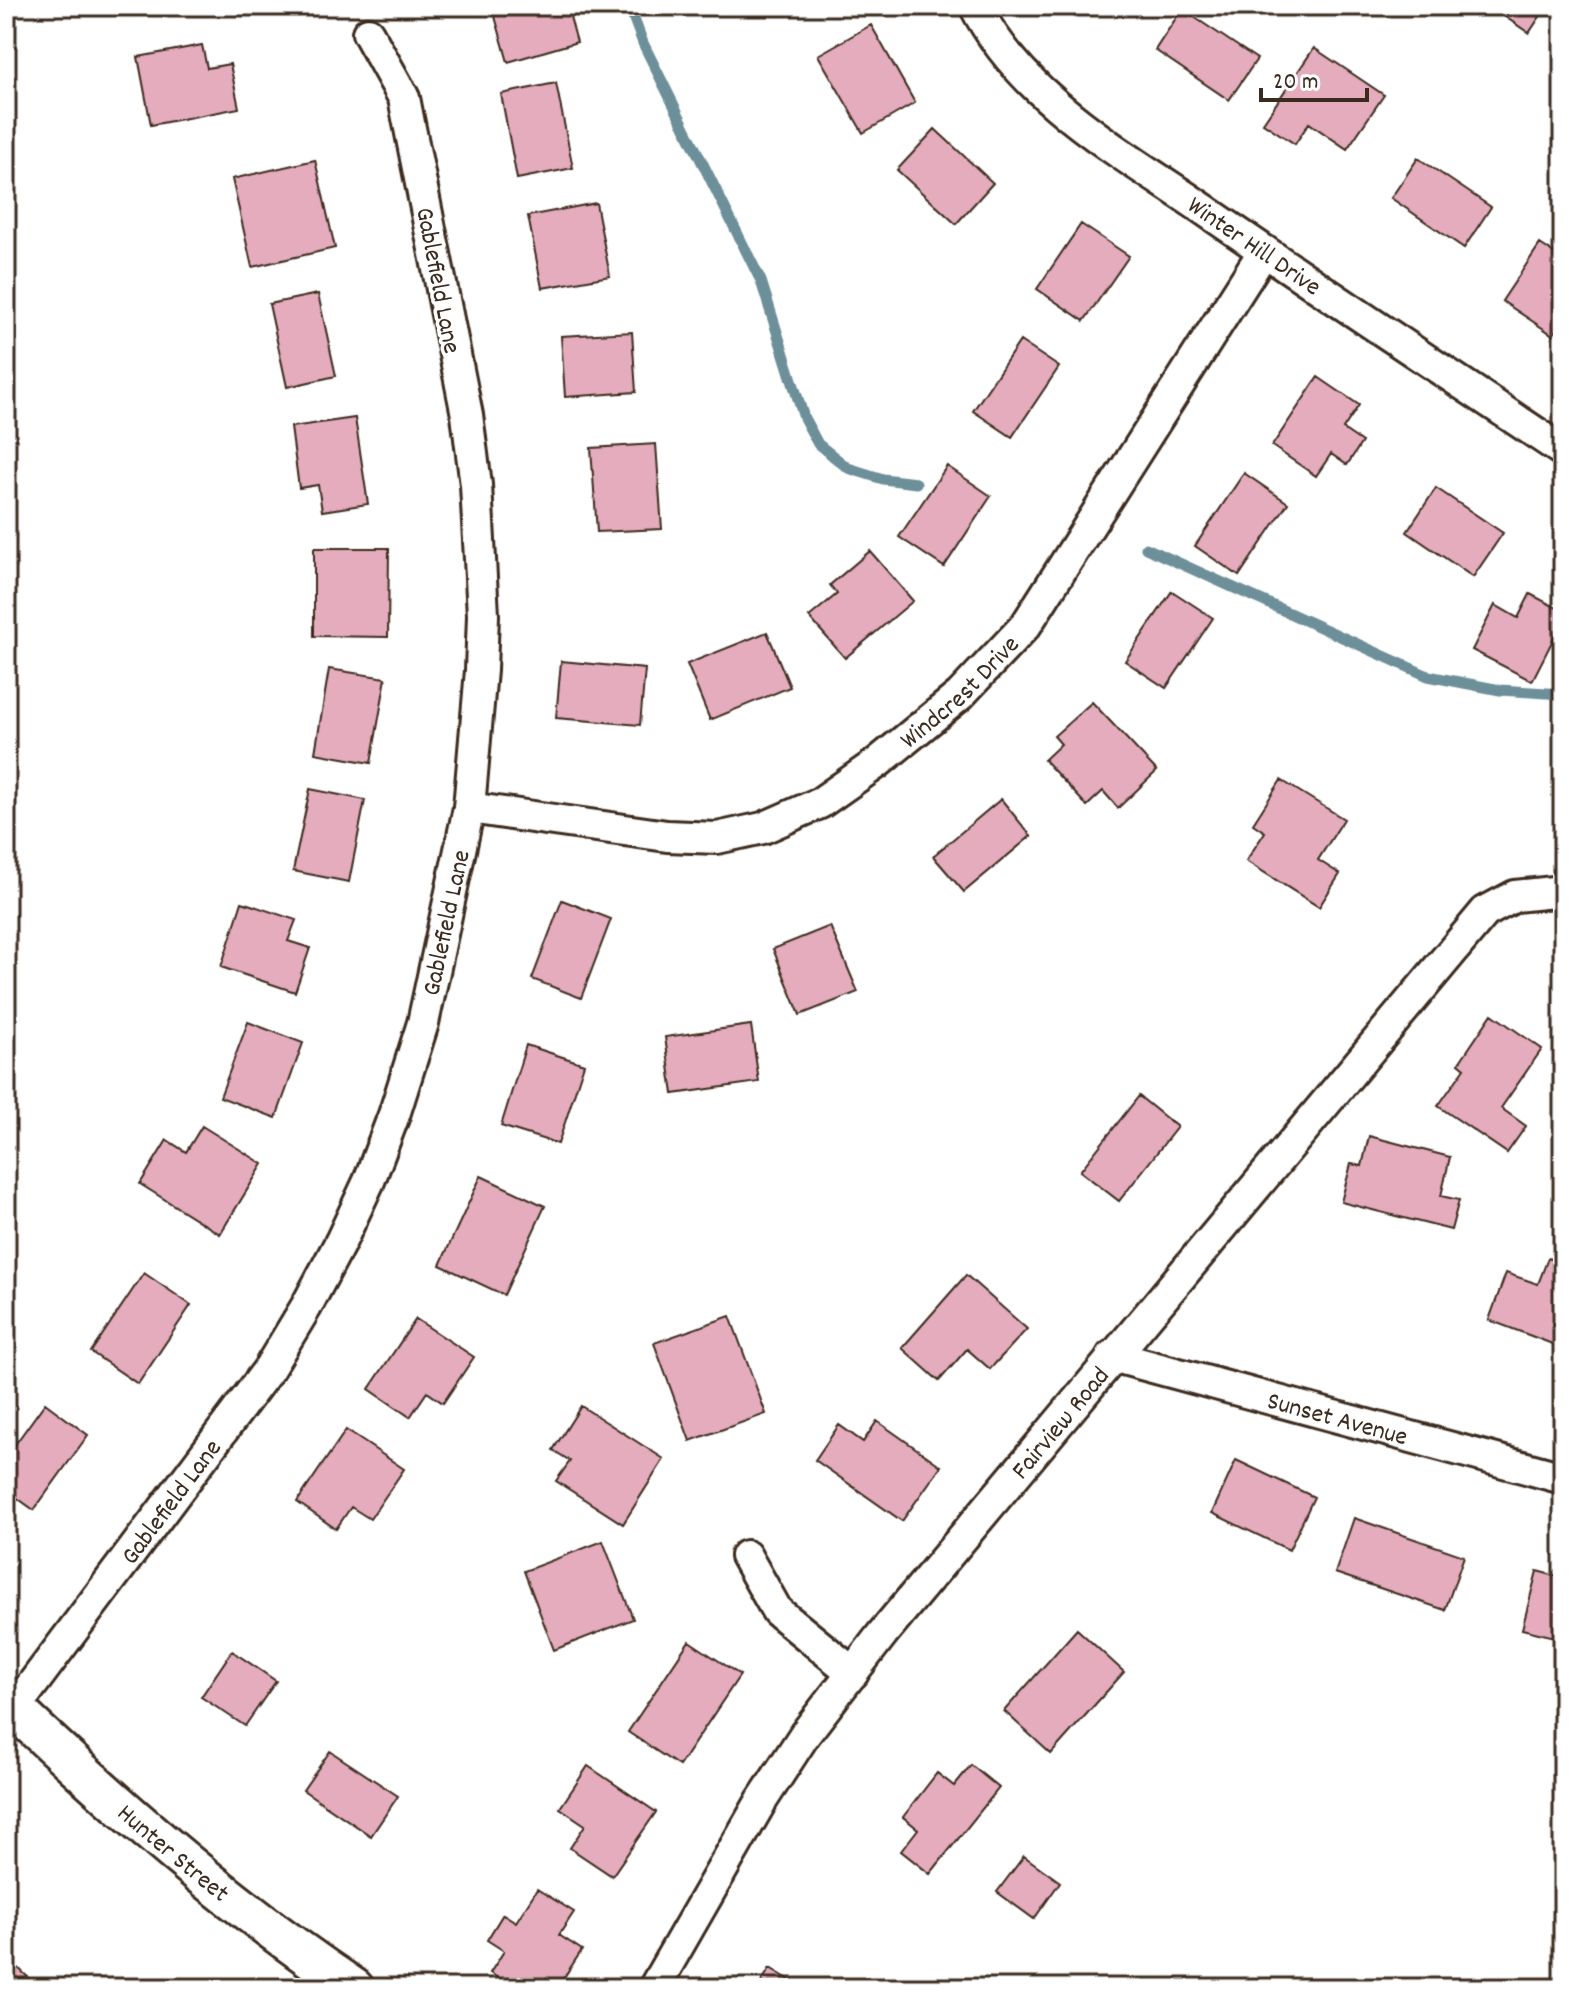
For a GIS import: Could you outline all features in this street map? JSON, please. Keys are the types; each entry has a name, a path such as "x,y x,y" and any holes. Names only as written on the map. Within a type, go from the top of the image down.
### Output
{"street":[{"name":"Winter Hill Drive","path":"975,6 987,30 1005,54 1025,78 1057,107 1264,251 1563,451"},
{"name":"Gablefield Lane","path":"10,1705 268,1370 306,1307 369,1181 423,1023 469,808 481,670 482,555 467,415 404,98 368,33"},
{"name":"Windcrest Drive","path":"469,808 667,836 717,838 763,828 820,803 877,763 960,695 1026,625 1264,251"},
{"name":"Fairview Road","path":"654,1988 762,1800 805,1734 1112,1356 1485,912 1515,896 1563,891"},
{"name":"Sunset Avenue","path":"1112,1356 1563,1478"},
{"path":"746,1556 777,1611 853,1673"},
{"name":"Hunter Street","path":"10,1705 208,1882 354,1988"}],"building":[{"path":"492,6 567,6 577,42 508,62"},
{"path":"1489,6 1547,6 1529,33"},
{"path":"1182,9 1257,59 1229,100 1155,50"},
{"path":"871,25 915,103 863,133 818,55"},
{"path":"202,45 207,68 230,64 239,108 151,125 138,57"},
{"path":"1314,48 1384,95 1347,149 1309,123 1295,144 1263,123"},
{"path":"556,83 573,168 517,179 501,94"},
{"path":"935,129 993,183 956,224 897,170"},
{"path":"1418,158 1491,207 1464,248 1391,198"},
{"path":"315,160 335,248 252,267 232,179"},
{"path":"596,203 610,276 542,288 528,216"},
{"path":"1081,224 1129,256 1084,321 1037,289"},
{"path":"1540,244 1563,259 1563,320 1553,335 1502,301"},
{"path":"318,294 336,376 287,387 269,304"},
{"path":"632,332 636,392 565,397 561,336"},
{"path":"1020,341 1059,367 1012,437 973,411"},
{"path":"1318,377 1359,405 1343,429 1362,442 1347,465 1331,454 1316,476 1272,446"},
{"path":"355,418 368,504 322,511 318,485 299,488 291,427"},
{"path":"656,444 662,529 597,532 591,448"},
{"path":"947,466 991,496 944,567 899,537"},
{"path":"1244,473 1288,503 1239,576 1195,546"},
{"path":"1436,488 1503,533 1473,577 1407,532"},
{"path":"314,548 389,548 388,637 314,636"},
{"path":"870,551 913,601 845,658 809,617 837,594 830,585"},
{"path":"1172,591 1213,618 1166,688 1125,661"},
{"path":"1530,594 1563,611 1563,620 1532,681 1472,650 1495,605 1518,618"},
{"path":"767,632 790,687 710,720 687,664"},
{"path":"561,661 645,669 640,725 556,718"},
{"path":"329,669 386,678 371,763 315,753"},
{"path":"1092,702 1157,771 1118,808 1103,791 1087,806 1044,760 1061,744 1054,736"},
{"path":"1281,780 1344,819 1318,860 1340,874 1319,907 1246,861 1265,832 1253,824"},
{"path":"310,789 365,800 349,882 293,871"},
{"path":"1001,799 1031,836 964,892 933,856"},
{"path":"562,900 611,919 581,998 532,979"},
{"path":"242,902 296,920 288,941 310,948 295,992 221,967"},
{"path":"830,926 858,992 800,1015 773,949"},
{"path":"1492,1014 1542,1049 1501,1108 1526,1126 1507,1153 1438,1106 1465,1068 1459,1063"},
{"path":"248,1022 303,1043 276,1118 220,1097"},
{"path":"751,1025 759,1082 673,1094 665,1037"},
{"path":"526,1045 584,1064 558,1144 501,1126"},
{"path":"1139,1096 1177,1127 1119,1201 1080,1171"},
{"path":"202,1126 263,1164 220,1234 140,1184 167,1140 186,1152"},
{"path":"1369,1136 1450,1157 1441,1196 1459,1200 1451,1230 1341,1202 1351,1164 1362,1166"},
{"path":"481,1176 545,1206 504,1295 440,1265"},
{"path":"1548,1258 1563,1264 1563,1348 1489,1320 1506,1273 1538,1284"},
{"path":"144,1273 191,1305 138,1384 91,1352"},
{"path":"966,1275 1027,1329 990,1369 967,1349 939,1381 902,1348"},
{"path":"730,1316 766,1414 690,1441 654,1343"},
{"path":"416,1319 474,1357 443,1403 427,1392 410,1417 369,1389"},
{"path":"45,1403 88,1435 34,1510 6,1490 6,1457"},
{"path":"581,1406 664,1459 623,1524 556,1481 570,1461 553,1450"},
{"path":"877,1421 941,1466 902,1521 815,1460 839,1425 863,1442"},
{"path":"346,1430 404,1469 370,1519 351,1507 336,1529 297,1502"},
{"path":"1236,1460 1314,1497 1289,1550 1212,1513"},
{"path":"1354,1518 1464,1556 1445,1610 1335,1573"},
{"path":"603,1541 633,1619 554,1650 524,1571"},
{"path":"1537,1571 1563,1578 1563,1639 1522,1629"},
{"path":"1077,1629 1124,1672 1051,1754 1004,1711"},
{"path":"689,1641 740,1675 679,1766 628,1732"},
{"path":"232,1651 276,1681 245,1726 201,1697"},
{"path":"330,1751 398,1796 371,1836 303,1790"},
{"path":"971,1765 999,1788 930,1874 901,1851 918,1829 903,1817 937,1773 954,1786"},
{"path":"588,1766 656,1812 612,1876 570,1848 585,1825 560,1808"},
{"path":"1024,1856 1060,1882 1034,1919 997,1892"},
{"path":"537,1889 574,1912 559,1935 582,1950 557,1988 514,1988 490,1973 504,1951 487,1940 503,1914 516,1922"},
{"path":"6,1956 39,1988 6,1988"},
{"path":"770,1968 803,1988 758,1988"}],"waterway":[{"path":"629,6 643,43 761,281 804,418 818,444 848,468 883,479 916,483"},
{"path":"1146,548 1428,676 1500,690 1563,694"}]}
